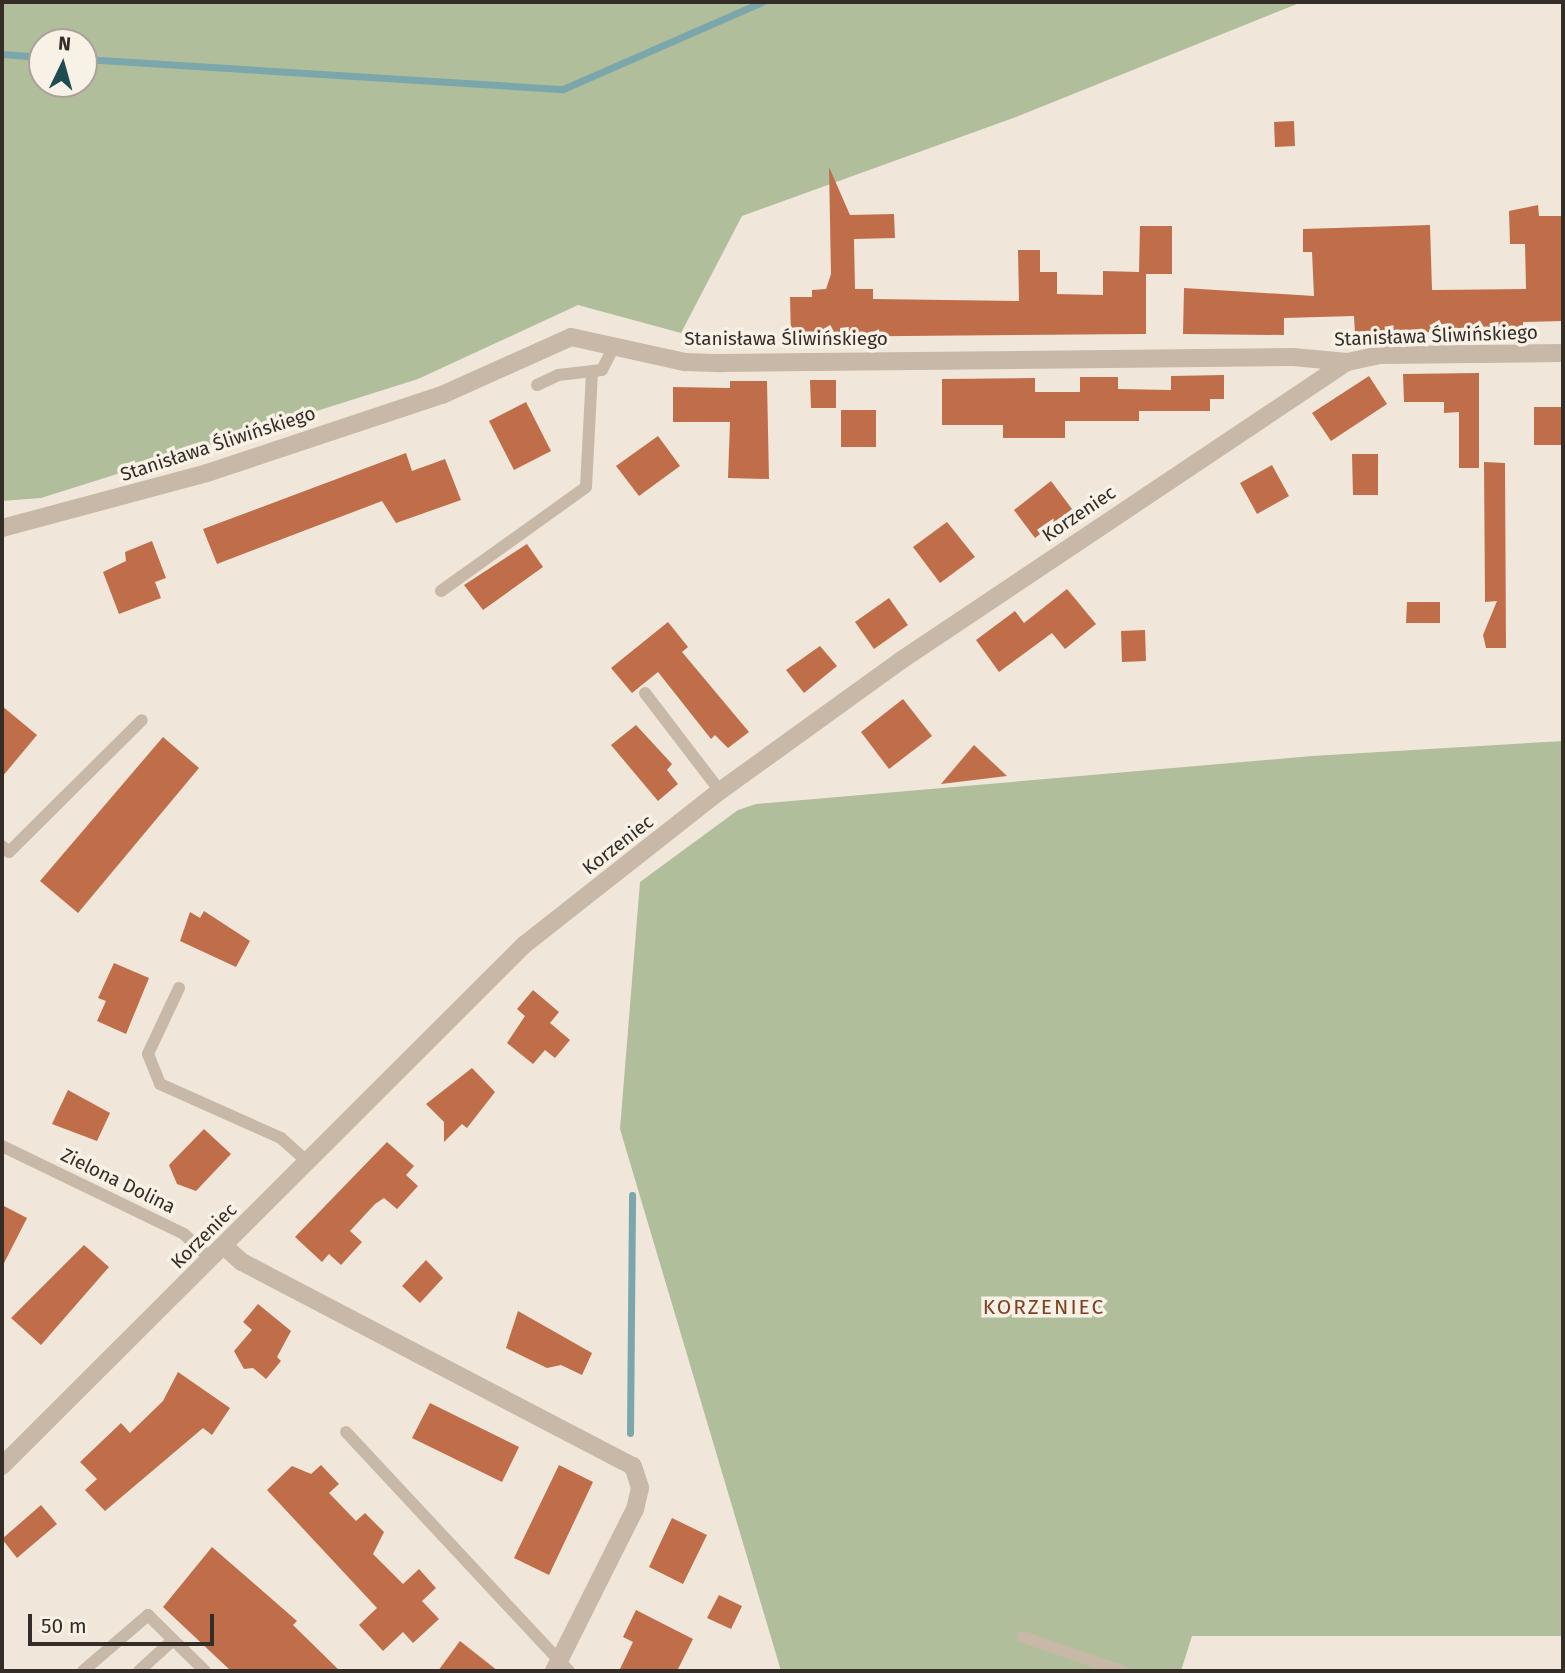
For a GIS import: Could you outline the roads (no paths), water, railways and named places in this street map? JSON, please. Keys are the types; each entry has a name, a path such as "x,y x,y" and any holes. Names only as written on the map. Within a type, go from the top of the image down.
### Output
{"street":[{"name":"Stanisława Śliwińskiego","path":"2,528 206,473 442,395 548,343 589,337 685,362 1293,357 1347,362 1380,355 1563,353"},
{"name":"Korzeniec","path":"2,1466 524,945 720,791 903,659 1347,362"},
{"path":"218,1252 243,1262 633,1466 640,1488 635,1509 561,1668"}],"lane":[{"path":"537,385 610,364 615,345"},
{"path":"442,591 586,487 592,371"},
{"path":"645,693 720,791"},
{"path":"2,846 9,852 142,720"},
{"path":"179,988 148,1054 160,1084 281,1138 308,1162"},
{"name":"Zielona Dolina","path":"2,1146 218,1252"},
{"path":"346,1432 561,1668"},
{"path":"83,1671 148,1615 205,1671"},
{"path":"1023,1637 1122,1671"},
{"path":"139,1671 173,1640"}],"waterway":[{"path":"98,60 563,89 762,2"},
{"path":"2,54 28,56"},
{"path":"630,1433 632,1195"}],"district":[{"name":"KORZENIEC","path":"1044,1307"}]}
